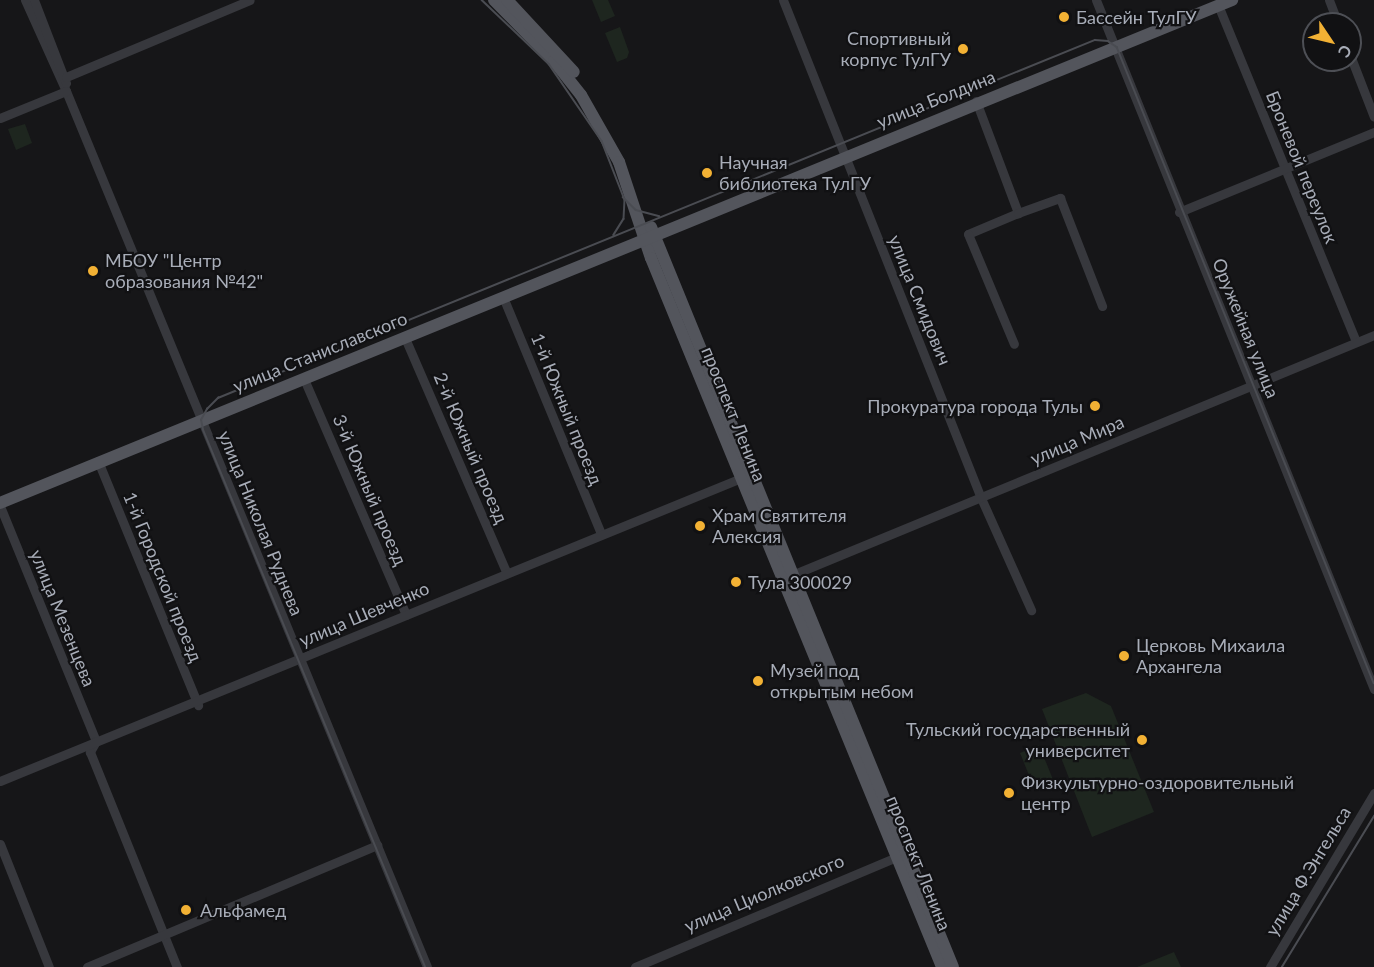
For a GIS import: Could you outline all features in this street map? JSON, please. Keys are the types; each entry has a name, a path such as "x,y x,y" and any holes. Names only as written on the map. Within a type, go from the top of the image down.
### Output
{"main road":[{"name":"проспект Ленина","path":"494,0 554,61 601,125 619,162 902,855 953,967"},
{"name":"проспект Ленина","path":"507,0 563,58 606,120 741,478 787,577"},
{"name":"улица Болдина","path":"649,236 976,101 1232,0"},
{"name":"улица Станиславского","path":"0,505 98,461 405,338 649,236"},
{"name":"проспект Ленина","path":"902,855 942,967"}],"street":[{"name":"улица Николая Руднева","path":"25,0 66,91 298,660 427,967"},
{"name":"улица Николая Руднева","path":"34,0 66,77 66,91"},
{"path":"66,77 250,0"},
{"name":"улица Смидович","path":"783,0 981,498 1031,610"},
{"name":"Оружейная улица","path":"1096,0 1180,212 1370,666"},
{"name":"Броневой переулок","path":"1218,5 1356,341"},
{"path":"1357,72 1374,117"},
{"path":"0,118 66,91"},
{"path":"976,101 1018,213"},
{"path":"1180,212 1374,132"},
{"path":"1014,344 968,234 1060,198 1102,306"},
{"name":"1-й Южный проезд","path":"503,297 601,534"},
{"name":"улица Мира","path":"787,577 1374,334"},
{"name":"2-й Южный проезд","path":"405,338 506,571"},
{"name":"3-й Южный проезд","path":"304,379 406,615"},
{"name":"1-й Городской проезд","path":"98,461 197,704"},
{"name":"улица Шевченко","path":"0,781 96,741 197,704 506,571 741,478"},
{"name":"улица Мезенцева","path":"0,505 96,741"},
{"path":"1370,666 1374,689"},
{"path":"96,741 90,752 177,967"},
{"name":"улица Ф.Энгельса","path":"1270,967 1374,793"},
{"path":"0,844 49,967"},
{"path":"87,967 377,845"},
{"name":"улица Циолковского","path":"635,967 902,855"}],"shaded area":[{"path":"592,0 608,0 615,16 601,22"},
{"path":"620,27 629,52 627,58 617,62 605,33"},
{"path":"25,124 32,143 16,150 8,129"},
{"path":"1086,693 1111,706 1154,812 1092,837 1042,709"},
{"path":"1039,745 1054,782 1035,790 1020,753"},
{"path":"1174,952 1181,967 1137,967"}],"tram line":[{"path":"482,0 549,64 602,141 625,200 624,219 614,235"},
{"path":"425,967 203,430 201,420 207,409 218,398 1095,40 1108,41 1117,47 1374,683"},
{"path":"623,197 636,210 659,216"},
{"path":"1282,967 1374,816"}],"place":[{"name":"Бассейн ТулГУ","path":"1064,17"},
{"name":"Спортивный корпус ТулГУ","path":"963,49"},
{"name":"Научная библиотека ТулГУ","path":"707,173"},
{"name":"МБОУ \"Центр образования №42\"","path":"93,271"},
{"name":"Прокуратура города Тулы","path":"1095,406"},
{"name":"Храм Святителя Алексия","path":"700,526"},
{"name":"Тула 300029","path":"736,582"},
{"name":"Церковь Михаила Архангела","path":"1124,656"},
{"name":"Музей под открытым небом","path":"758,681"},
{"name":"Тульский государственный университет","path":"1142,740"},
{"name":"Физкультурно-оздоровительный центр","path":"1009,793"},
{"name":"Альфамед","path":"186,910"}]}
